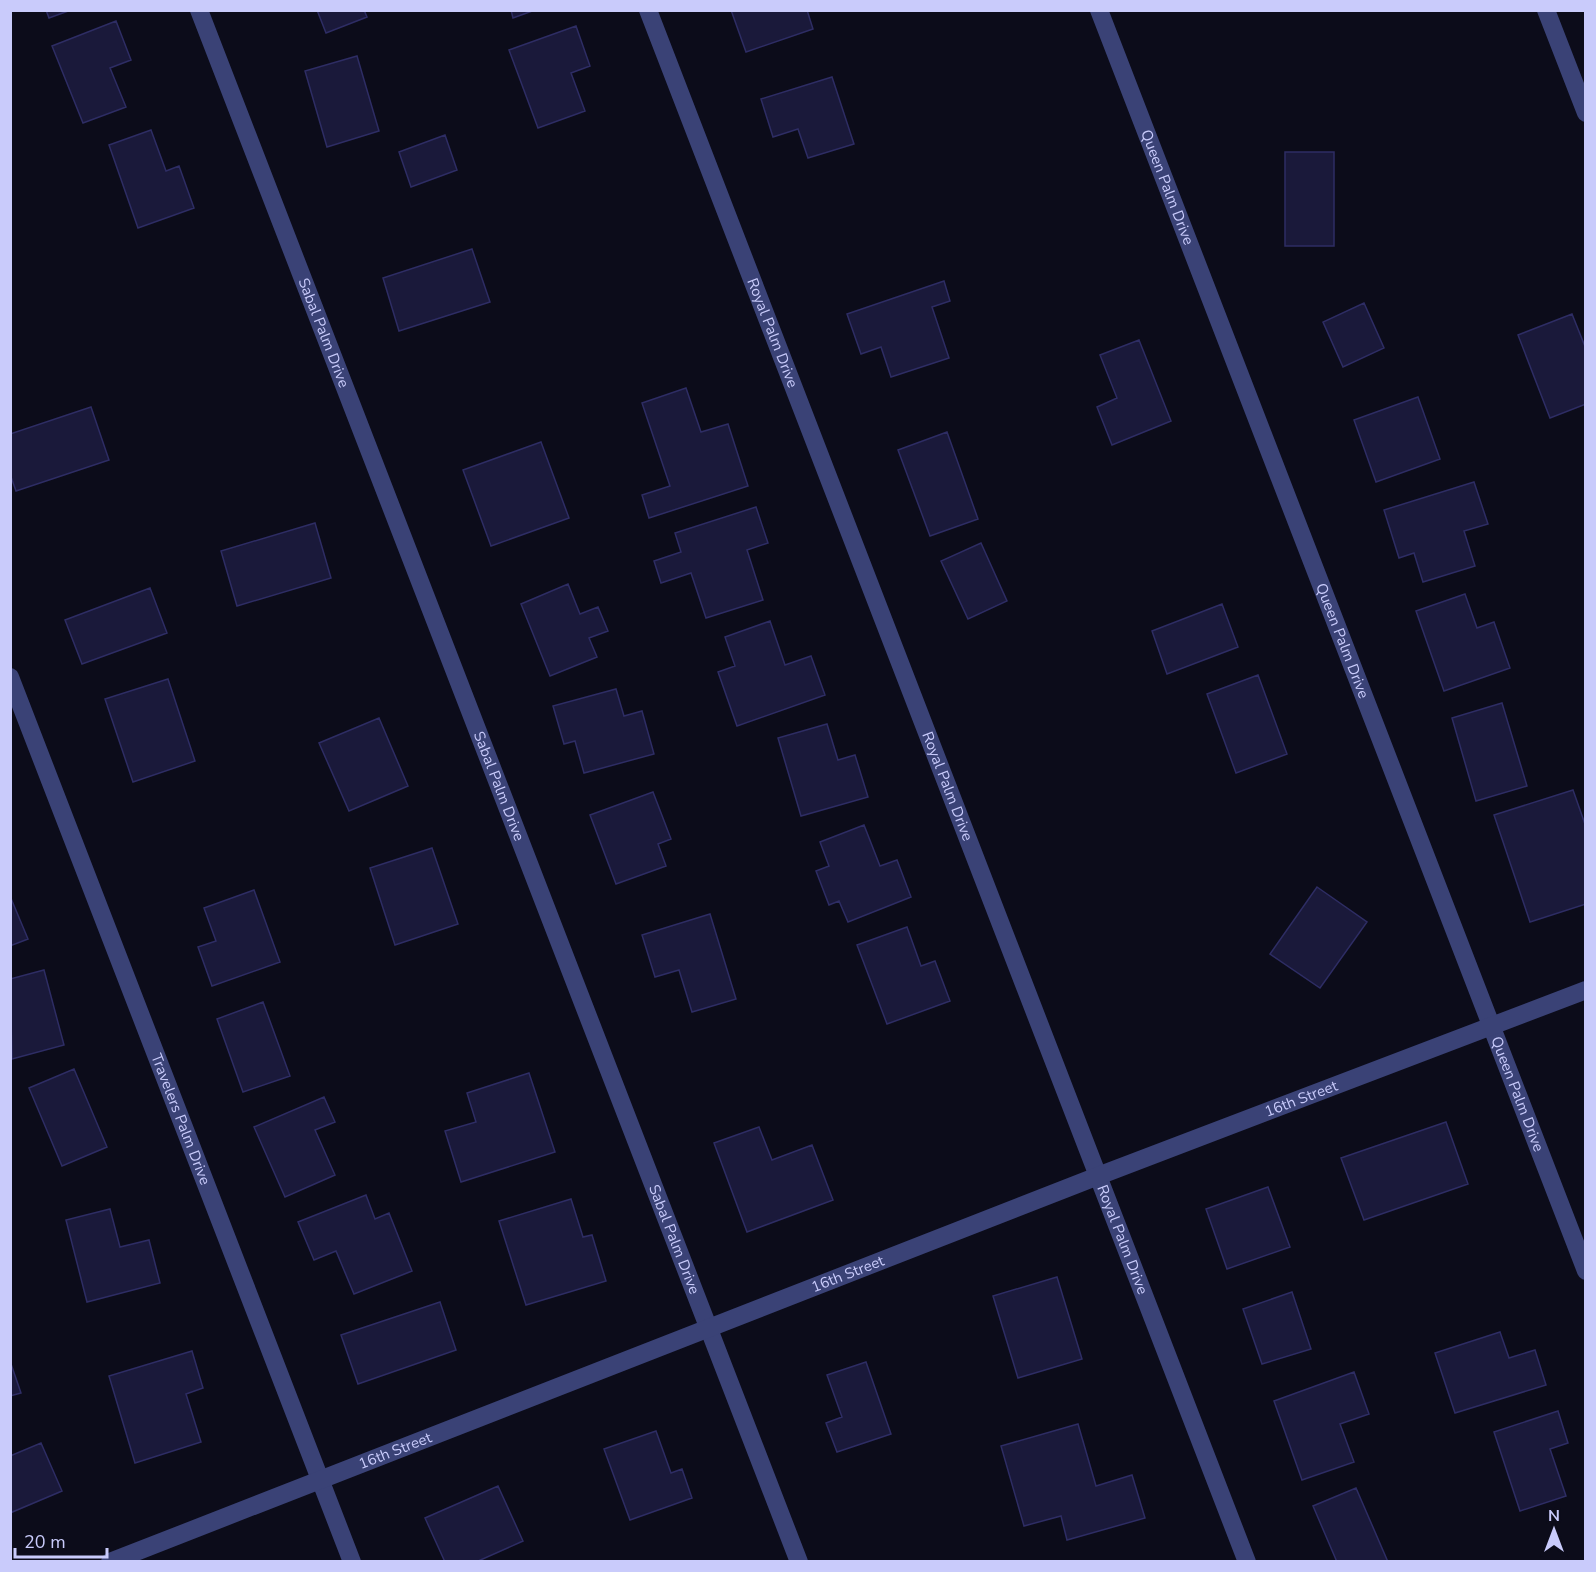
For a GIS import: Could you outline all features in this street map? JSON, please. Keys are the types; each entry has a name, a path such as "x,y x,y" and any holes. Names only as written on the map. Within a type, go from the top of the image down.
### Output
{"street":[{"name":"Sabal Palm Drive","path":"199,10 799,1562"},
{"name":"Royal Palm Drive","path":"648,10 1247,1562"},
{"name":"Queen Palm Drive","path":"1099,10 1586,1271"},
{"path":"1546,10 1586,113"},
{"name":"Travelers Palm Drive","path":"10,677 352,1562"},
{"name":"16th Street","path":"110,1562 1098,1176 1586,990"}],"building":[{"path":"46,10 71,10 49,18"},
{"path":"317,10 364,10 367,17 326,33"},
{"path":"511,10 535,10 513,18"},
{"path":"731,10 807,10 813,29 746,52"},
{"path":"116,21 131,60 110,68 126,107 83,123 52,46"},
{"path":"576,26 590,66 571,73 585,111 538,128 509,50"},
{"path":"357,56 379,131 327,147 305,71"},
{"path":"832,77 854,144 808,158 798,129 773,137 761,99"},
{"path":"151,130 166,171 179,166 194,208 138,228 109,145"},
{"path":"445,135 457,170 411,187 399,152"},
{"path":"1285,152 1334,152 1334,246 1285,246"},
{"path":"472,249 490,302 399,331 383,278"},
{"path":"944,281 950,301 932,307 949,358 891,377 881,347 861,354 847,314"},
{"path":"1364,303 1384,348 1343,367 1323,322"},
{"path":"1572,314 1586,349 1586,404 1550,418 1518,335"},
{"path":"1139,340 1171,421 1112,445 1097,407 1117,398 1100,355"},
{"path":"686,388 701,432 728,424 748,486 649,518 642,495 670,486 642,403"},
{"path":"1418,397 1440,459 1376,482 1354,420"},
{"path":"91,407 109,460 16,491 10,474 10,434"},
{"path":"947,432 978,519 930,536 898,450"},
{"path":"541,442 569,518 491,546 463,470"},
{"path":"1474,482 1488,524 1464,531 1475,566 1423,582 1414,553 1399,558 1384,510"},
{"path":"756,507 768,543 747,550 763,600 706,618 691,573 661,583 654,561 681,552 675,533"},
{"path":"315,523 331,578 237,606 221,551"},
{"path":"981,543 1007,601 968,619 941,561"},
{"path":"568,584 580,614 598,607 608,631 589,638 597,657 550,676 521,604"},
{"path":"150,588 167,633 82,664 65,620"},
{"path":"1465,594 1477,628 1494,622 1510,668 1444,691 1416,611"},
{"path":"1222,604 1238,647 1167,674 1152,631"},
{"path":"770,621 785,665 811,656 825,695 737,726 718,672 735,666 725,637"},
{"path":"1258,675 1287,754 1236,773 1207,694"},
{"path":"168,679 195,761 133,782 105,699"},
{"path":"616,689 624,716 642,711 654,754 584,773 575,741 564,744 553,706"},
{"path":"1502,703 1527,786 1476,801 1452,718"},
{"path":"379,718 408,786 349,811 319,743"},
{"path":"827,724 838,760 855,755 868,797 801,816 778,738"},
{"path":"1573,790 1586,827 1586,904 1530,922 1494,815"},
{"path":"653,792 671,839 658,844 666,866 616,884 590,815"},
{"path":"864,825 880,866 897,860 911,897 848,922 839,901 829,905 816,871 829,866 820,842"},
{"path":"432,848 458,924 395,945 370,868"},
{"path":"1317,887 1367,922 1320,988 1270,954"},
{"path":"254,890 280,962 212,986 198,947 216,941 204,908"},
{"path":"10,896 28,939 10,946"},
{"path":"710,914 736,999 692,1012 679,970 655,977 642,935"},
{"path":"907,927 921,966 935,961 950,1001 887,1024 857,945"},
{"path":"44,970 64,1045 12,1059 10,979"},
{"path":"263,1002 290,1076 243,1092 217,1019"},
{"path":"74,1069 107,1147 62,1166 29,1088"},
{"path":"529,1073 555,1152 461,1182 445,1131 476,1122 467,1093"},
{"path":"324,1097 335,1122 315,1130 335,1175 285,1197 254,1127"},
{"path":"1446,1122 1468,1184 1364,1220 1341,1158"},
{"path":"759,1127 772,1160 812,1145 833,1200 747,1232 714,1143"},
{"path":"1268,1187 1290,1247 1227,1269 1206,1209"},
{"path":"366,1195 375,1219 389,1213 412,1271 354,1294 336,1251 314,1260 298,1222"},
{"path":"571,1199 583,1237 592,1235 606,1281 526,1305 499,1221"},
{"path":"110,1209 120,1247 149,1240 160,1283 87,1302 66,1220"},
{"path":"1057,1277 1082,1359 1018,1378 993,1296"},
{"path":"1292,1292 1311,1349 1262,1364 1243,1309"},
{"path":"440,1302 456,1350 358,1384 341,1335"},
{"path":"1500,1332 1509,1358 1535,1350 1546,1385 1455,1413 1435,1353"},
{"path":"192,1351 203,1388 186,1394 201,1442 135,1463 109,1376"},
{"path":"10,1361 21,1393 10,1396"},
{"path":"866,1362 891,1434 837,1452 826,1423 842,1417 827,1375"},
{"path":"1354,1372 1369,1414 1340,1424 1354,1462 1302,1480 1274,1401"},
{"path":"1558,1411 1568,1443 1550,1449 1566,1496 1520,1511 1494,1432"},
{"path":"1078,1424 1096,1486 1132,1475 1145,1518 1067,1540 1061,1516 1024,1526 1001,1446"},
{"path":"656,1431 671,1473 682,1469 692,1498 630,1520 604,1449"},
{"path":"41,1443 62,1491 10,1513 10,1456"},
{"path":"498,1486 523,1541 476,1562 445,1562 425,1518"},
{"path":"1356,1488 1388,1562 1337,1562 1313,1506"}]}
